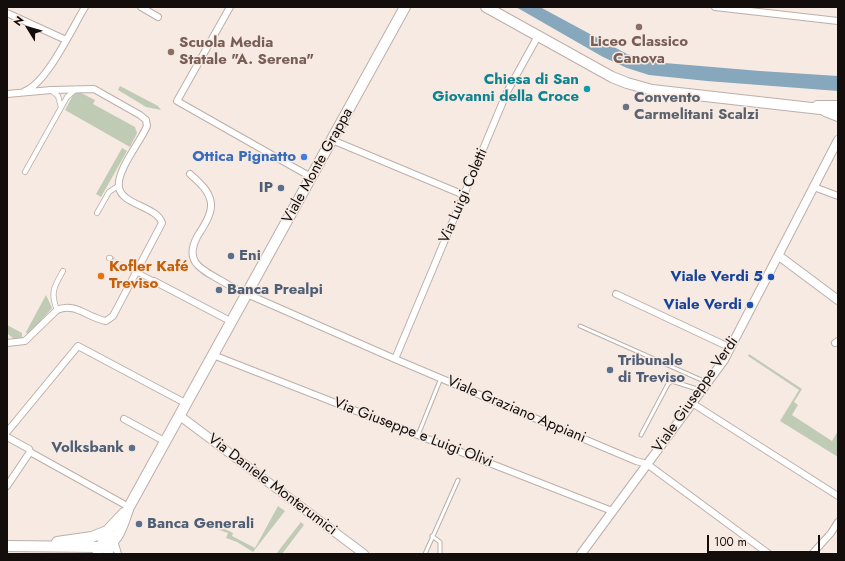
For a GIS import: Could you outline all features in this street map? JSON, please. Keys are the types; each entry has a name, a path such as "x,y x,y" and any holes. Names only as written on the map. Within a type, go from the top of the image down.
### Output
{"main road":[{"path":"486,7 602,72 631,85 652,90 838,111"},
{"name":"Viale Monte Grappa","path":"129,507 405,8"},
{"path":"27,549 92,537 106,532 129,507"},
{"path":"104,552 114,541 129,507"},
{"path":"106,532 113,537 114,541"},
{"path":"104,552 106,532"},
{"path":"7,546 27,549 104,552"}],"street":[{"path":"22,92 32,88 45,75 85,7"},
{"path":"141,7 158,17"},
{"path":"230,7 177,101 311,178"},
{"path":"715,7 761,10 838,21"},
{"path":"7,13 66,40"},
{"name":"Via Luigi Coletti","path":"395,359 507,92 538,36"},
{"path":"25,172 67,97 76,89"},
{"path":"7,94 51,90 94,89 140,115 146,120 148,126 120,175 118,186 120,191 126,197 158,216 162,223 113,316 106,321 97,320 72,307 64,306 57,310 25,341 7,343"},
{"path":"51,90 58,96 61,107"},
{"path":"786,104 838,105"},
{"path":"817,108 838,117"},
{"path":"332,140 464,195"},
{"name":"Viale Giuseppe Verdi","path":"581,554 702,390 731,348 838,140"},
{"name":"Viale Graziano Appiani","path":"190,174 206,191 211,204 209,216 193,246 194,261 203,270 232,288 395,359 636,461 647,464 769,554"},
{"path":"97,213 109,192 118,186"},
{"path":"814,187 838,196"},
{"path":"778,256 838,300"},
{"path":"127,267 232,322"},
{"path":"57,310 52,297 54,288 63,271"},
{"path":"616,294 731,348"},
{"path":"7,432 78,346 187,404"},
{"name":"Via Giuseppe e Luigi Olivi","path":"213,356 612,512"},
{"path":"692,402 838,496"},
{"name":"Via Daniele Monterumici","path":"180,416 364,554"},
{"path":"124,419 166,442"},
{"path":"7,437 29,449 30,452 129,507"},
{"path":"7,486 30,452"},
{"path":"812,554 831,533 838,522"},
{"path":"114,541 118,554"}],"lane":[{"path":"580,326 707,382"},
{"path":"418,435 441,378"},
{"path":"641,435 664,391 672,381 702,390"},
{"path":"425,554 458,480"},
{"path":"432,536 440,542 440,554"}],"green space":[{"path":"120,86 158,106 161,110 146,107 118,90"},
{"path":"79,92 95,100 93,104 135,127 137,133 130,147 65,110 73,95"},
{"path":"122,148 127,151 101,197 96,194"},
{"path":"46,295 52,308 30,333 27,334 26,332"},
{"path":"7,325 22,333 22,338 20,341 15,340 7,333"},
{"path":"749,354 802,389 794,402 798,405 792,415 832,441 838,431 838,457 780,421 799,390 748,356"},
{"path":"278,506 285,511 253,552 237,542 226,538 228,533 211,527 212,523 233,533 232,536 255,548"},
{"path":"301,522 304,525 282,554 276,554"}],"water":[{"path":"516,7 540,7 627,54 653,62 838,76 838,91 649,75 627,68 603,57"}],"tunnel":[{"path":"110,258 127,267"}],"place":[{"name":"Liceo Classico Canova","path":"639,27"},
{"name":"Scuola Media Statale \"A. Serena\"","path":"171,52"},
{"name":"Chiesa di San Giovanni della Croce","path":"587,89"},
{"name":"Convento Carmelitani Scalzi","path":"626,107"},
{"name":"Ottica Pignatto","path":"304,157"},
{"name":"IP","path":"281,188"},
{"name":"Eni","path":"231,256"},
{"name":"Kofler Kafé Treviso","path":"101,276"},
{"name":"Viale Verdi 5","path":"771,277"},
{"name":"Banca Prealpi","path":"219,290"},
{"name":"Viale Verdi","path":"750,305"},
{"name":"Tribunale di Treviso","path":"610,370"},
{"name":"Volksbank","path":"132,448"},
{"name":"Banca Generali","path":"139,524"}]}
